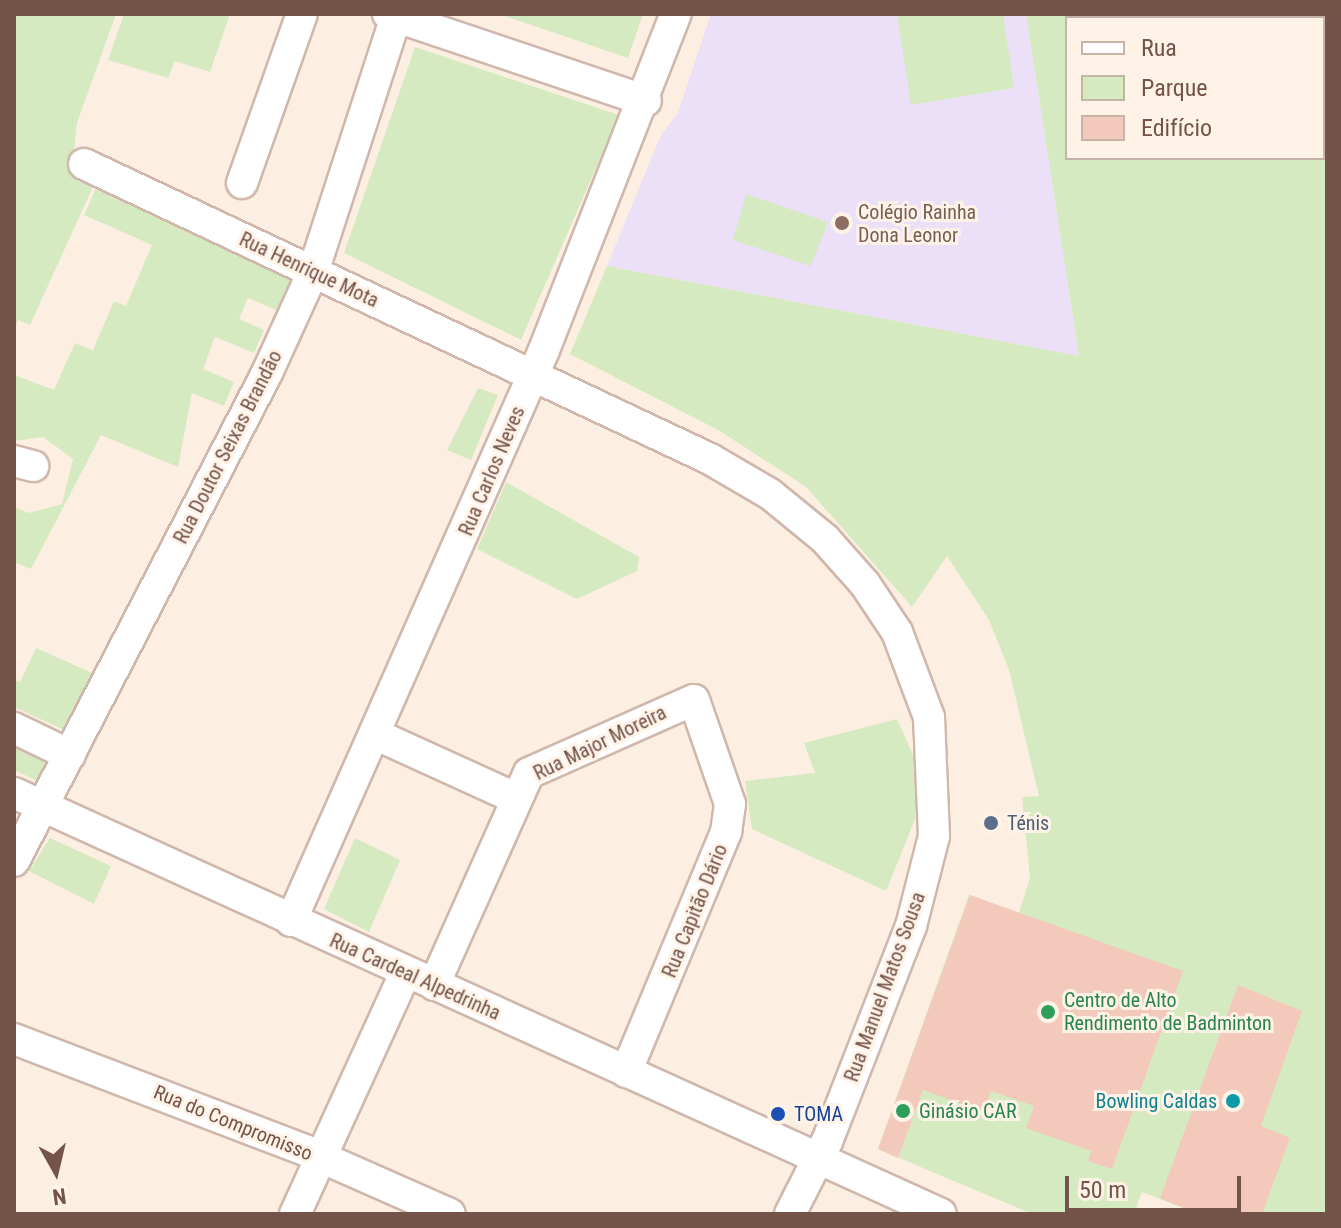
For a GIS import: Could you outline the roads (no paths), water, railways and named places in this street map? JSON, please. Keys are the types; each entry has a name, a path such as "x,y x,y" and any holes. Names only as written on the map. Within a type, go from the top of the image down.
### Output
{"street":[{"path":"242,183 302,14"},
{"name":"Rua Carlos Neves","path":"291,921 377,735 534,373 646,101 676,14"},
{"path":"394,15 646,101"},
{"name":"Rua Doutor Seixas Brandão","path":"14,861 313,272 394,15"},
{"name":"Rua Henrique Mota","path":"84,164 534,373"},
{"name":"Rua Manuel Matos Sousa","path":"534,373 710,459 770,494 825,539 865,584 897,632 929,717 934,836 911,926 817,1158 790,1214"},
{"name":"Rua Major Moreira","path":"434,985 515,798 529,773 694,700"},
{"name":"Rua Capitão Dário","path":"626,1072 726,832 730,804 694,700"},
{"path":"14,728 70,755"},
{"name":"Rua Major Moreira","path":"377,735 515,798"},
{"name":"Rua Cardeal Alpedrinha","path":"14,793 405,974 941,1214"},
{"path":"295,1214 405,974"},
{"name":"Rua do Compromisso","path":"14,1039 321,1158 450,1214"}],"place":[{"name":"Colégio Rainha Dona Leonor","path":"842,223"},
{"name":"Ténis","path":"991,823"},
{"name":"Centro de Alto Rendimento de Badminton","path":"1048,1012"},
{"name":"Bowling Caldas","path":"1233,1101"},
{"name":"Ginásio CAR","path":"903,1111"},
{"name":"TOMA","path":"778,1114"}]}
